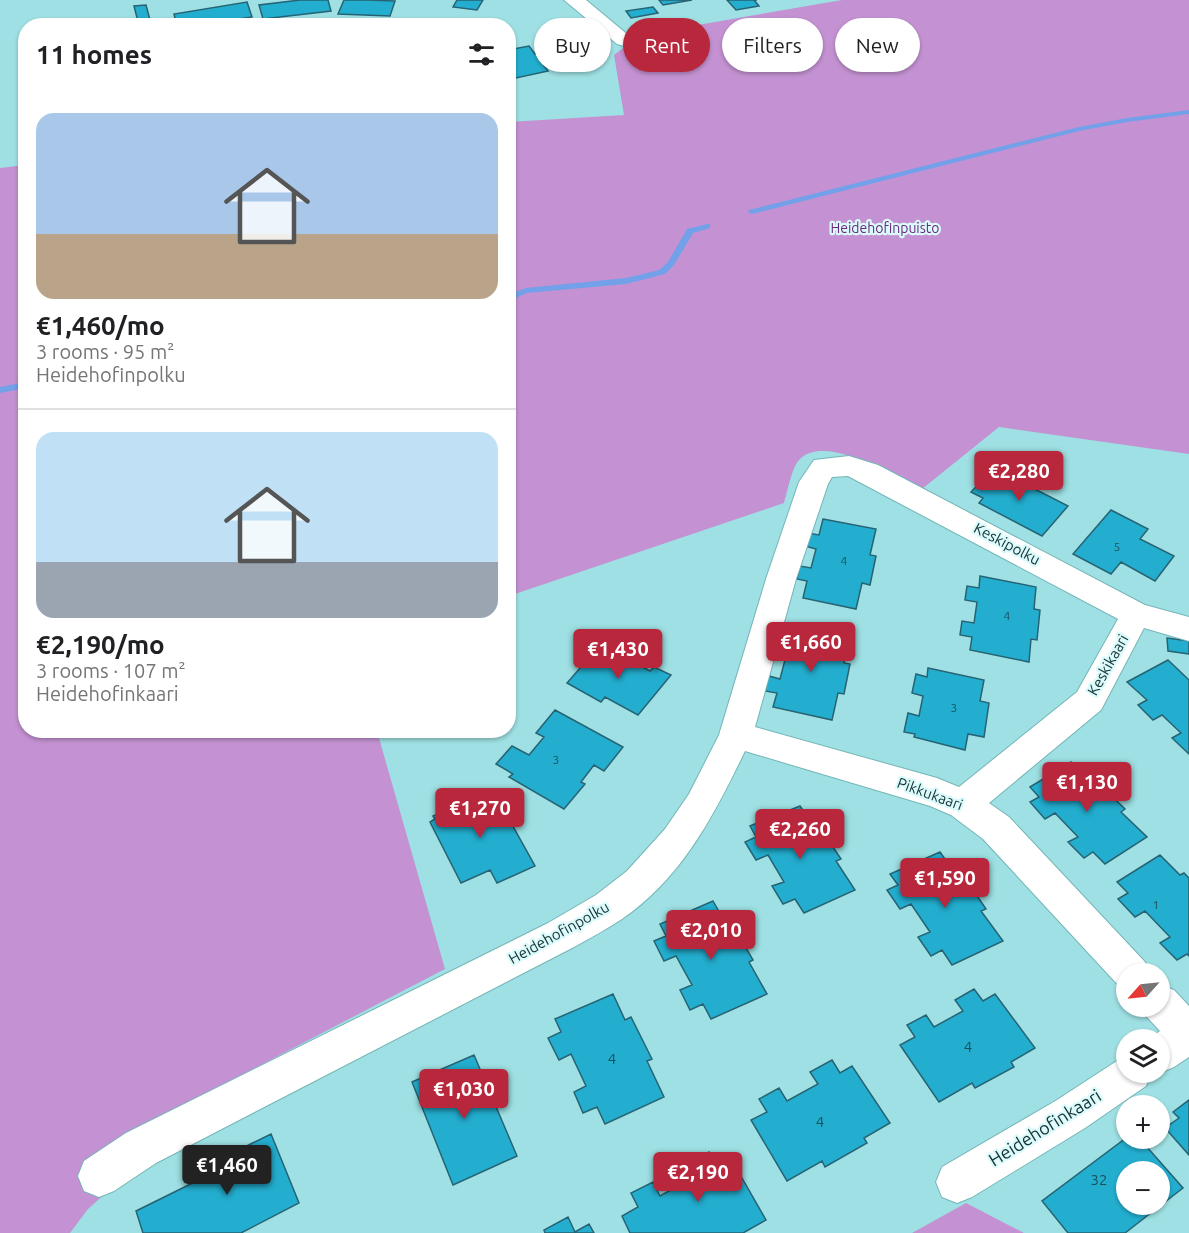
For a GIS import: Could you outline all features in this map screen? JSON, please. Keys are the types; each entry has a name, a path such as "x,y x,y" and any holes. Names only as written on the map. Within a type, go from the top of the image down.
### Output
{"street":[{"path":"574,0 623,39"},
{"name":"Keskipolku","path":"824,467 849,466 868,472 1136,614 1189,628"},
{"name":"Heidehofinpolku","path":"99,1176 141,1148 561,934 609,907 640,882 678,840 701,805 736,735 781,579 814,482 824,467"},
{"name":"Keskikaari","path":"963,804 1089,701 1136,614"},
{"name":"Pikkukaari","path":"736,735 937,793 963,804 996,828 1122,963"},
{"path":"1170,1014 1189,1034 1170,1047"},
{"name":"Heidehofinkaari","path":"957,1182 1071,1114 1116,1083"}],"green space":[{"name":"Heidehofinpuisto","path":"842,0 1189,0 1189,454 999,427 922,489 878,467 842,454 825,451 810,453 796,463 784,503 516,594 516,122 624,115 614,55 623,48 623,72 710,72 710,23 722,21 722,72 823,72 823,18 738,18"},
{"path":"18,166 18,738 379,738 445,969 232,1080 88,1209 70,1233 0,1233 0,168"},
{"path":"966,1203 1024,1233 912,1233"}],"building":[{"path":"300,0 328,0 331,11 263,18 259,5"},
{"path":"344,0 395,1 390,16 338,14"},
{"path":"457,0 483,0 477,10 453,7"},
{"path":"659,0 692,0 663,5"},
{"path":"727,0 754,0 759,6 736,10"},
{"path":"247,2 252,17 175,18 174,14"},
{"path":"146,5 149,18 137,18 134,6"},
{"path":"653,7 658,13 631,18 626,11"},
{"path":"529,46 534,53 534,72 543,72 516,78 516,48"},
{"path":"994,468 1068,506 1042,536 979,503 983,498 971,492"},
{"path":"1111,510 1148,529 1140,539 1174,556 1155,581 1121,562 1111,574 1073,554"},
{"path":"823,519 876,529 870,555 876,556 870,585 862,583 856,609 803,598 807,581 797,579 800,566 811,568 816,549 805,546 808,533 819,535"},
{"path":"980,576 1036,587 1034,609 1040,610 1037,640 1031,639 1029,662 970,650 972,637 960,635 962,621 974,623 977,602 965,600 967,586 979,588"},
{"path":"792,627 849,639 844,663 850,664 844,694 838,693 832,720 773,707 777,693 765,691 769,676 780,679 786,656 774,653 778,638 789,640"},
{"path":"1167,638 1189,641 1189,654 1168,651"},
{"path":"601,644 650,671 654,667 671,675 638,715 605,697 601,702 567,683"},
{"path":"1168,660 1189,680 1189,754 1172,738 1181,733 1162,715 1153,720 1138,705 1147,700 1127,682"},
{"path":"928,668 984,680 980,701 989,703 984,737 968,734 965,750 914,737 915,734 904,732 908,713 919,716 923,696 912,693 916,674 927,677"},
{"path":"555,710 623,747 604,771 594,765 581,782 585,784 564,809 509,777 513,774 496,764 512,746 529,755 544,737 536,733"},
{"path":"1071,762 1090,781 1094,779 1125,809 1121,812 1147,837 1105,864 1093,852 1084,858 1068,842 1078,837 1055,813 1045,819 1030,802 1039,797 1030,787"},
{"path":"476,792 479,797 495,794 535,866 497,883 490,870 461,883 430,822 435,819 433,816 440,813 437,808"},
{"path":"800,806 814,827 818,825 841,859 836,861 855,890 804,913 795,899 783,904 772,886 784,882 768,855 756,860 745,842 756,837 750,826"},
{"path":"940,852 956,875 961,872 986,909 981,911 1003,941 952,965 942,950 931,956 918,937 930,932 911,904 900,909 887,890 898,885 890,874"},
{"path":"1160,855 1180,875 1184,873 1189,878 1189,956 1187,954 1177,960 1160,943 1170,937 1145,911 1135,917 1118,899 1128,893 1117,882"},
{"path":"713,901 726,924 731,922 753,960 749,962 767,994 711,1019 703,1004 690,1010 680,990 692,985 676,956 664,961 654,941 666,936 660,924"},
{"path":"974,989 983,1001 995,994 1035,1048 1011,1062 1014,1067 975,1088 972,1083 939,1102 900,1045 915,1037 907,1025 926,1015 934,1027 963,1011 955,1000"},
{"path":"613,994 625,1020 631,1017 652,1059 647,1061 664,1097 605,1124 597,1107 583,1113 574,1092 586,1086 571,1054 559,1060 548,1038 561,1032 555,1019"},
{"path":"474,1055 517,1156 453,1185 412,1082"},
{"path":"832,1060 840,1073 852,1066 890,1123 864,1138 867,1143 825,1167 822,1161 787,1181 751,1120 767,1112 759,1099 779,1088 787,1101 818,1084 810,1072"},
{"path":"1189,1100 1189,1155 1170,1134 1170,1124 1179,1118 1173,1112"},
{"path":"271,1134 299,1203 241,1233 143,1233 136,1211 233,1163 230,1154"},
{"path":"1116,1146 1116,1149 1149,1149 1159,1161 1116,1161 1116,1215 1148,1215 1125,1233 1068,1233 1042,1201"},
{"path":"709,1152 717,1165 730,1157 766,1220 743,1233 630,1233 622,1216 638,1207 631,1193 653,1182 660,1196 694,1177 686,1164"},
{"path":"1170,1173 1183,1188 1170,1198"},
{"path":"568,1217 575,1232 589,1224 594,1233 545,1233 544,1230"}],"waterway":[{"path":"752,212 1079,129 1189,112"},
{"path":"516,295 526,291 626,281 662,272 671,263 690,231 707,226"},
{"path":"0,390 18,387"}]}
